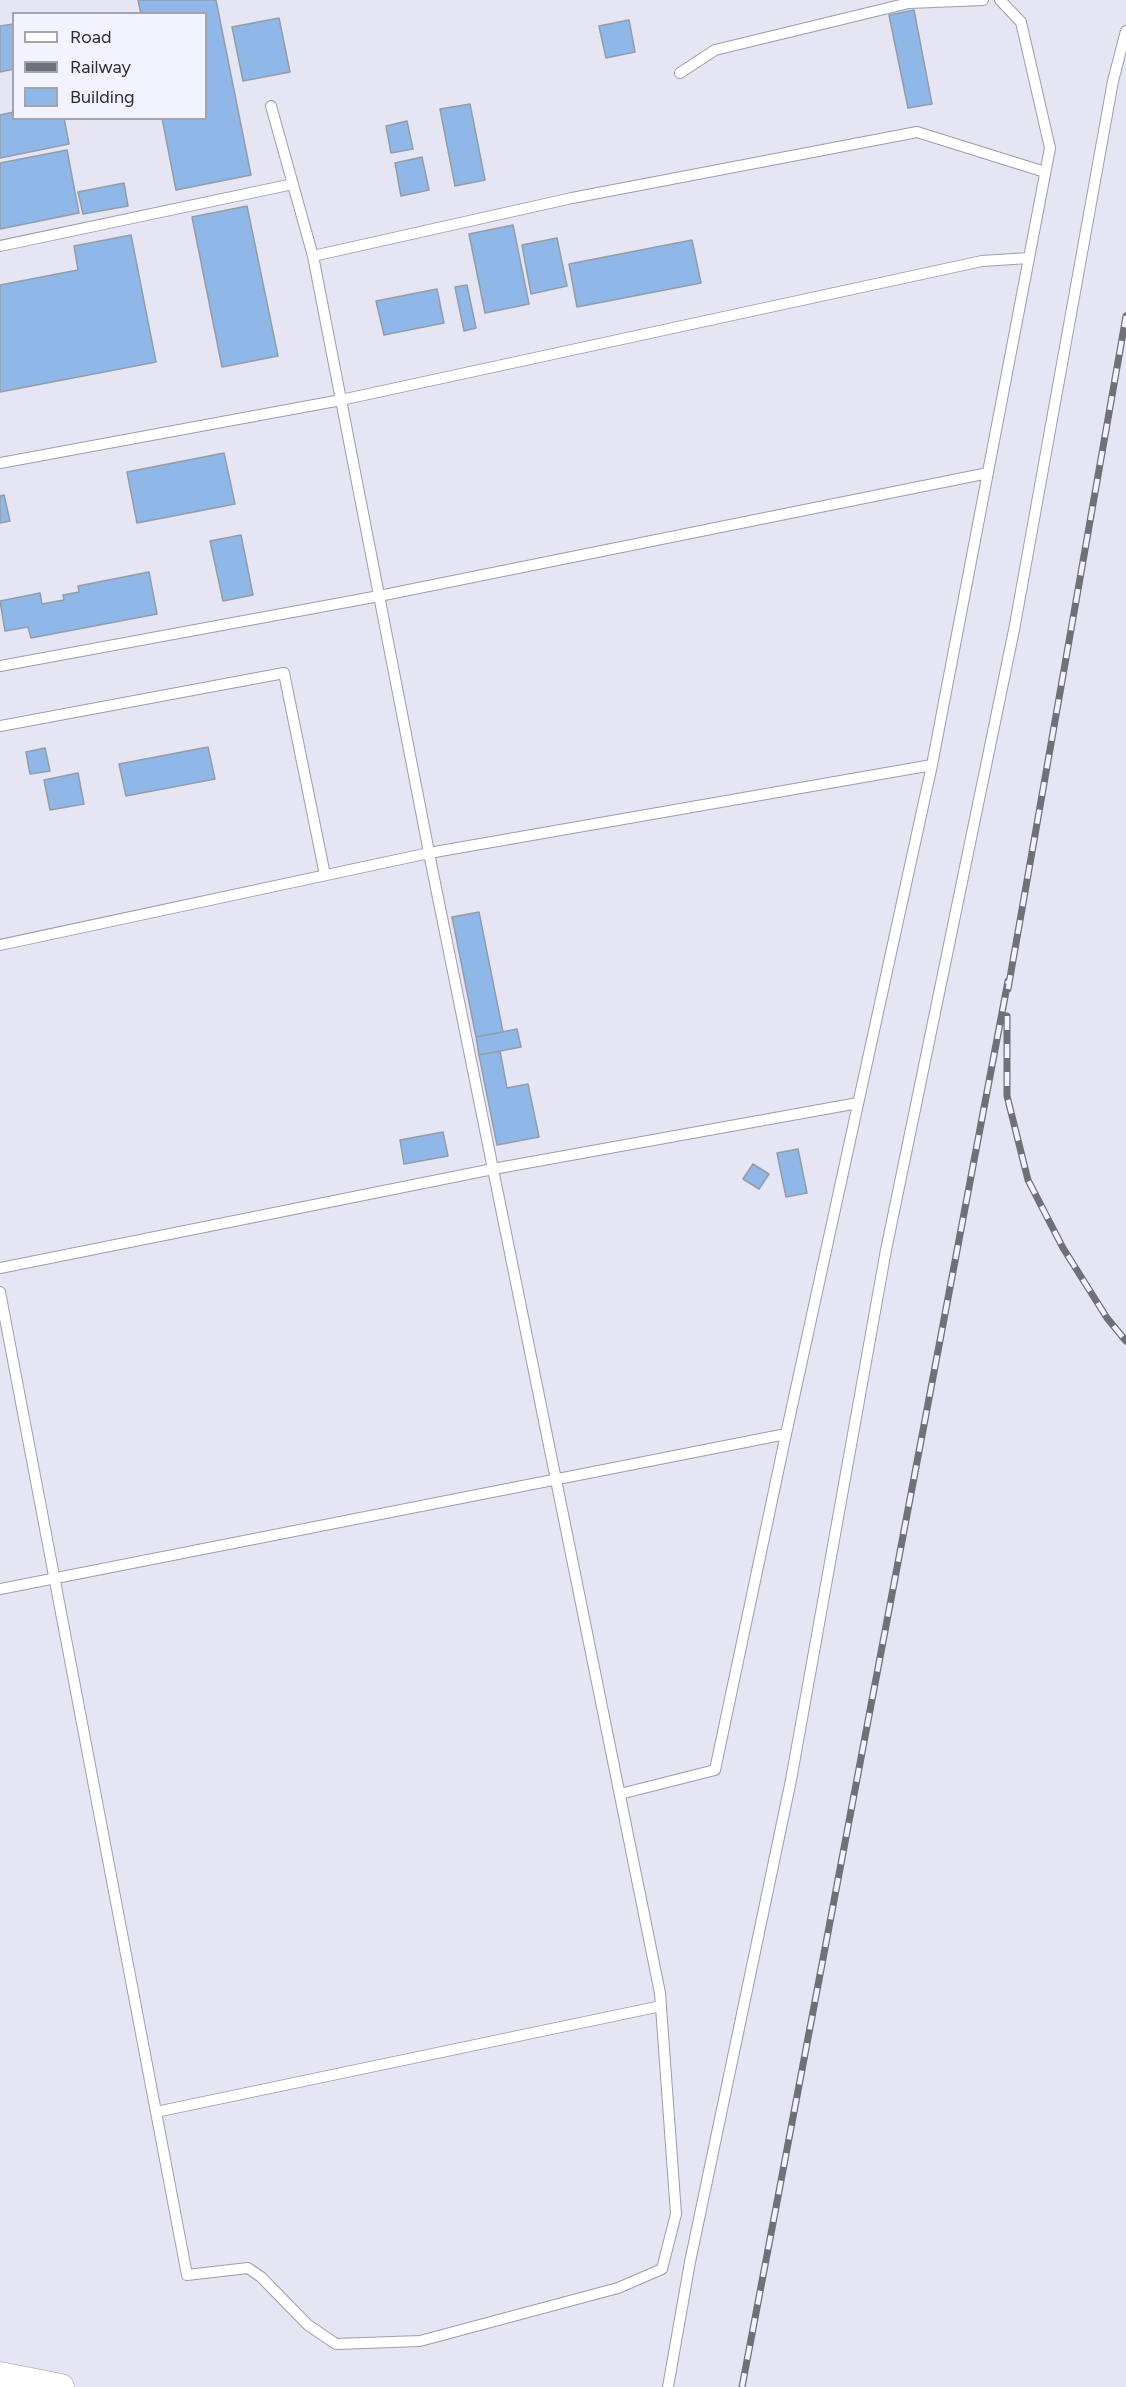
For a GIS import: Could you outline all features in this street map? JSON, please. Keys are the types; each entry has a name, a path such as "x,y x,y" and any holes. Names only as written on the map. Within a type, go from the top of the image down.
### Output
{"street":[{"path":"0,2375 61,2387"}],"lane":[{"path":"680,73 716,50 863,14 909,3 983,0"},
{"path":"620,1794 715,1770 932,765 1050,148 1022,22 1000,0"},
{"path":"668,2387 690,2262 791,1780 886,1250 1014,630 1113,81 1126,31"},
{"path":"0,1292 187,2275 248,2268 308,2325 336,2344 420,2341 618,2288 662,2269 676,2214 661,2006 557,1479 429,853 313,256 271,106"},
{"path":"313,256 572,198 917,132 1045,172"},
{"path":"0,246 293,184"},
{"path":"0,463 341,400 982,261 1029,258"},
{"path":"0,666 379,596 988,473"},
{"path":"0,726 284,673 325,875"},
{"path":"0,945 429,853 932,765"},
{"path":"0,1268 493,1169 858,1103"},
{"path":"0,1589 786,1434"},
{"path":"156,2112 661,2006"}],"building":[{"path":"138,0 216,0 251,175 176,190 162,120 207,120 207,12 141,12"},
{"path":"914,10 932,104 908,108 889,15"},
{"path":"279,18 290,72 243,81 232,27"},
{"path":"629,20 635,52 606,58 599,26"},
{"path":"12,24 12,69 0,72 0,26"},
{"path":"470,104 485,180 455,186 440,109"},
{"path":"12,112 12,120 64,120 69,144 0,158 0,115"},
{"path":"407,121 413,149 391,153 386,126"},
{"path":"67,150 79,213 0,229 0,163"},
{"path":"422,157 429,190 401,196 395,163"},
{"path":"124,183 128,206 83,214 78,192"},
{"path":"247,206 278,356 222,367 192,217"},
{"path":"513,225 529,304 485,313 469,234"},
{"path":"131,235 156,362 0,392 0,285 78,270 74,246"},
{"path":"557,238 567,286 531,294 522,245"},
{"path":"692,240 701,283 577,307 569,264"},
{"path":"467,285 476,328 464,331 455,287"},
{"path":"437,289 444,323 384,335 376,301"},
{"path":"224,453 235,504 137,523 127,472"},
{"path":"4,495 10,521 0,523 0,496"},
{"path":"241,535 253,595 223,601 210,541"},
{"path":"149,572 157,614 31,638 28,627 5,631 0,601 40,593 42,604 64,600 63,595 79,592 78,586"},
{"path":"208,747 215,779 126,796 119,764"},
{"path":"45,748 50,771 30,774 26,752"},
{"path":"78,773 84,804 50,810 44,780"},
{"path":"479,912 503,1032 476,1037 452,917"},
{"path":"517,1029 521,1047 479,1055 476,1037"},
{"path":"500,1051 507,1088 528,1084 539,1137 497,1145 479,1055"},
{"path":"443,1132 448,1156 404,1164 400,1140"},
{"path":"798,1149 807,1193 786,1197 777,1153"},
{"path":"753,1164 769,1174 759,1189 743,1179"}],"railway":[{"path":"1008,989 1126,316"},
{"path":"742,2387 1008,981"},
{"path":"1007,1016 1007,1096 1028,1180 1063,1248 1107,1318 1126,1341"}]}
